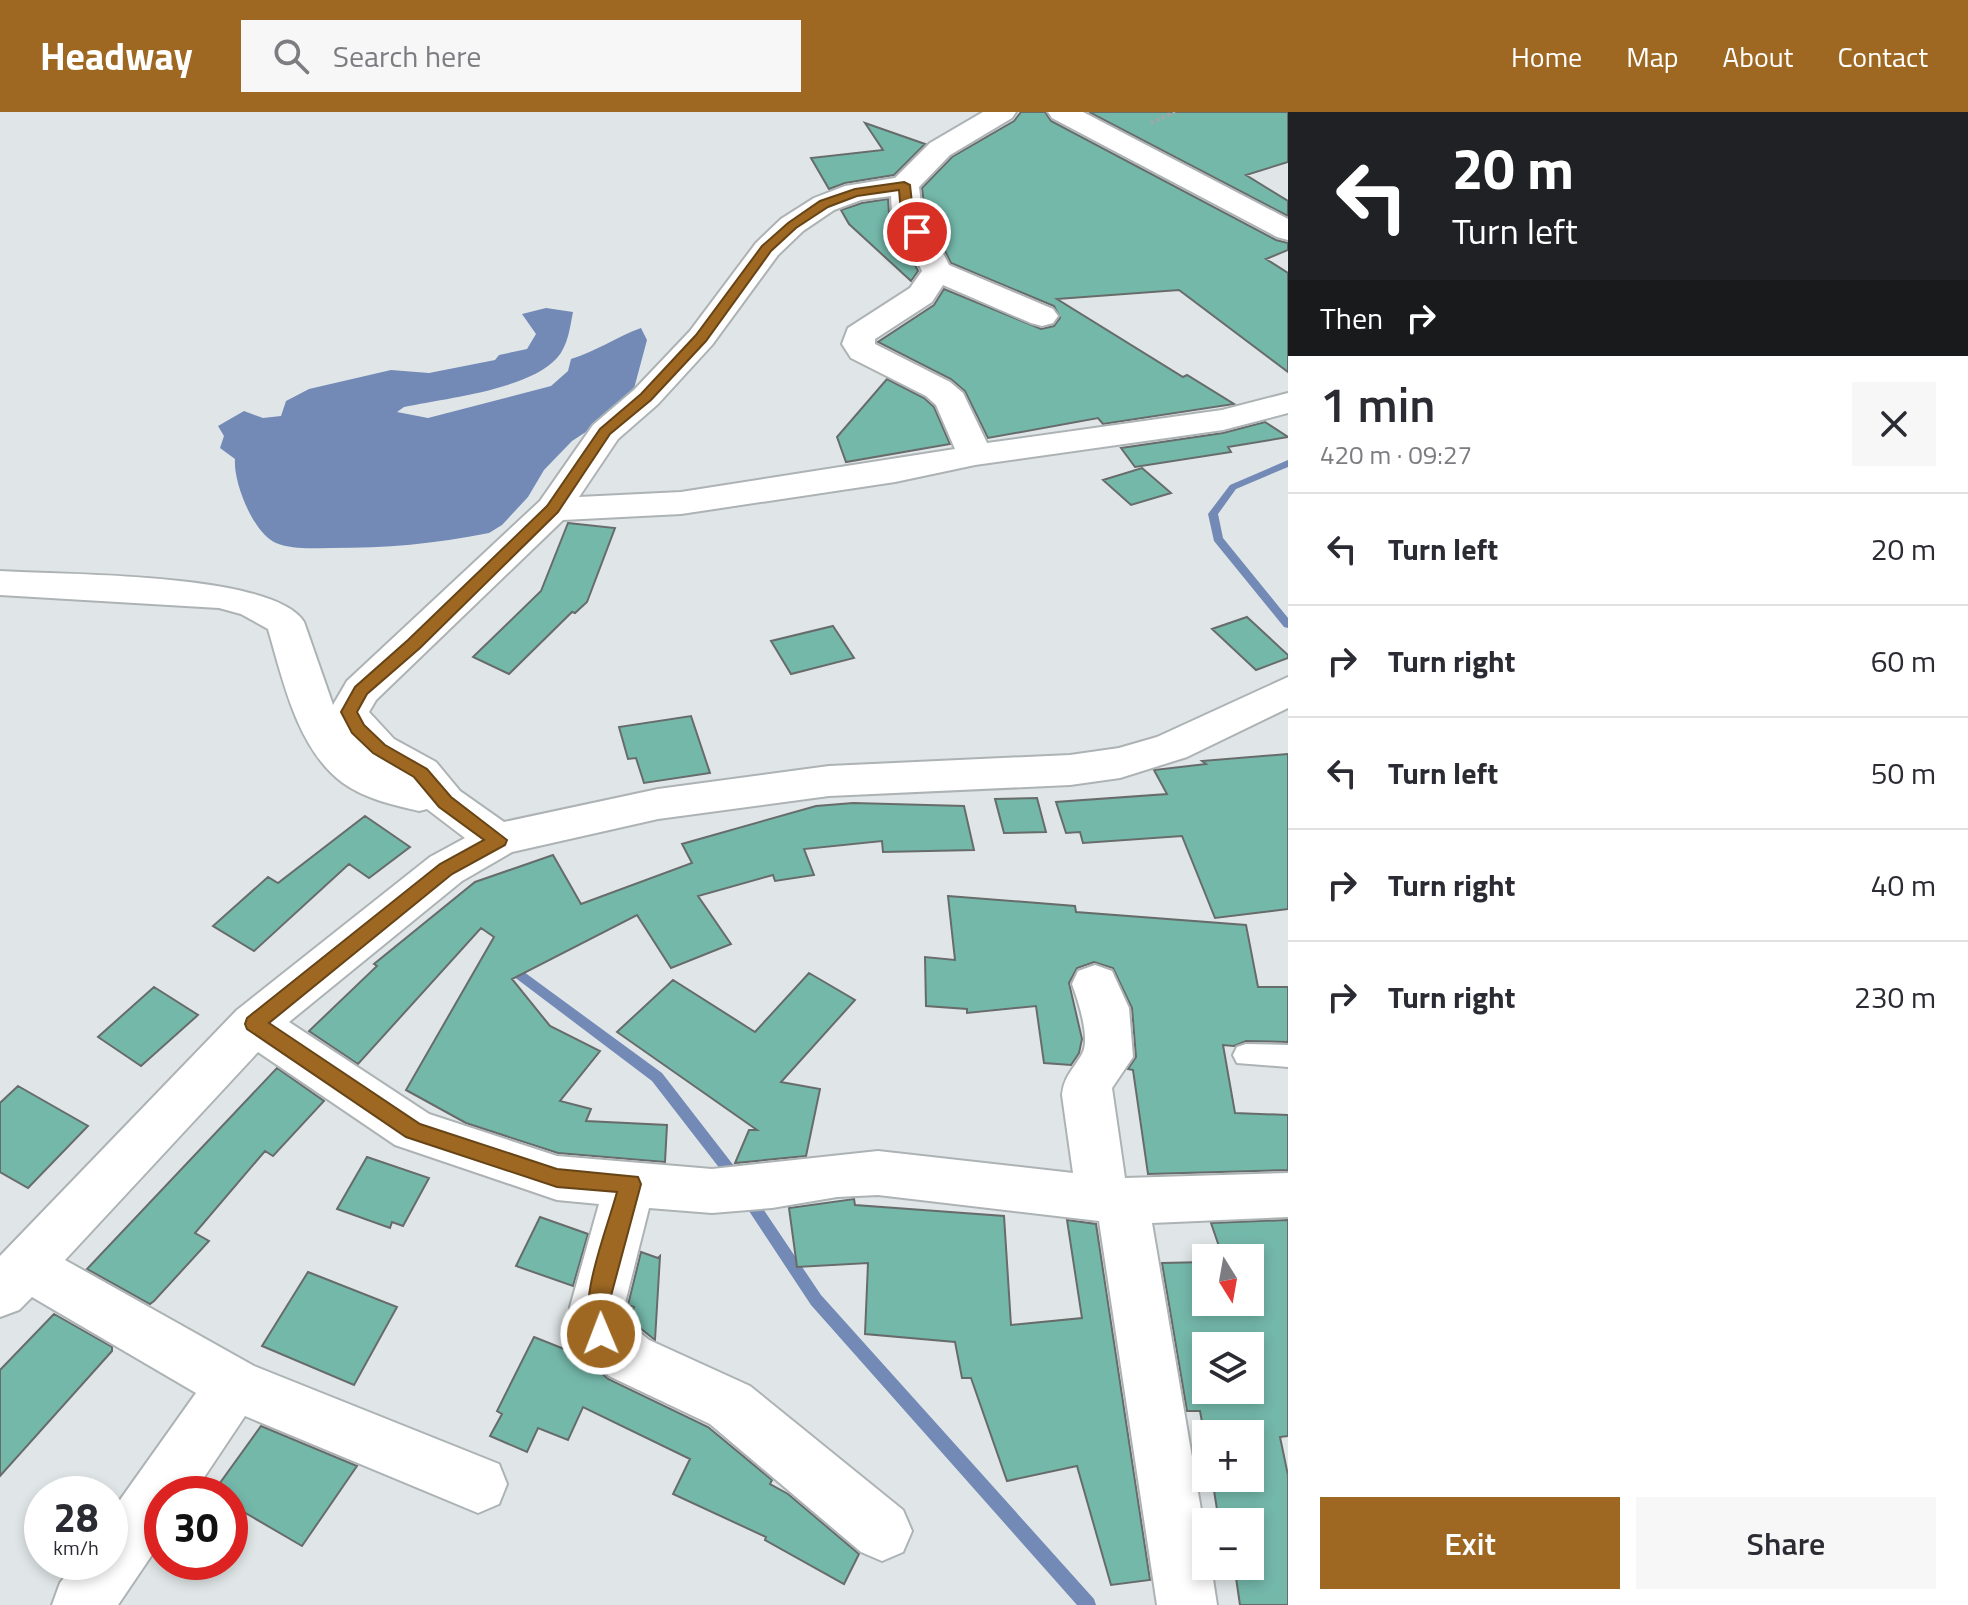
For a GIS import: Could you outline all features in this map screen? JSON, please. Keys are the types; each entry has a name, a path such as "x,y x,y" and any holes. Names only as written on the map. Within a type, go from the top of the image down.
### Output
{"street":[{"path":"498,840 445,802 421,773 379,749 358,729 349,712 361,691 553,509 605,432 646,397 701,338 767,249 792,225 824,204 855,192 904,185 940,149 1002,112"},
{"path":"1062,112 1288,231"},
{"path":"904,185 907,212 937,271 1042,316"},
{"path":"937,271 921,295 859,335 858,344 863,351 938,389 951,400 975,455"},
{"path":"553,509 681,503 895,471 975,455 1223,420 1288,403"},
{"path":"0,583 219,596 254,605 285,622 309,696 335,751 357,773 406,792 445,802"},
{"path":"478,1484 234,1385 14,1280 254,1024 446,869 498,840 549,826 658,804 829,781 1070,770 1120,763 1172,747 1288,691"},
{"path":"1095,984 1105,1008 1109,1057 1088,1082 1087,1095 1112,1200 1187,1605"},
{"path":"254,1024 413,1130 557,1178 712,1191 772,1186 837,1175 878,1173 1112,1200 1288,1195"},
{"path":"630,1184 597,1307 601,1334 629,1358 730,1405 882,1531"},
{"path":"82,1605 234,1385"}],"lane":[{"path":"1246,1055 1288,1056"}],"water":[{"path":"546,308 573,312 564,348 544,369 507,385 404,407 397,412 428,418 551,386 568,371 571,359 641,328 647,340 632,396 618,411 572,441 544,470 528,497 502,525 489,533 449,540 352,548 289,547 276,543 260,529 241,493 235,459 220,448 224,436 218,426 244,411 263,418 281,416 286,401 309,389 391,370 429,373 495,360 499,355 527,349 536,334 522,314"}],"building":[{"path":"1021,112 1045,112 1051,121 1276,240 1288,243 1288,250 1266,259 1288,273 1288,372 1179,290 1057,299 1183,377 1187,375 1234,404 1103,424 1098,418 988,438 965,391 951,379 878,342 934,305 944,289 1041,329 1054,326 1060,318 1054,306 951,263 925,211 922,188 952,157 1014,121"},
{"path":"1089,112 1288,112 1288,162 1246,175 1288,201 1288,216"},
{"path":"865,123 925,144 894,175 845,183 829,189 811,158 883,150"},
{"path":"888,199 889,213 918,271 911,281 849,224 841,210"},
{"path":"887,379 924,398 934,407 950,444 846,462 837,437"},
{"path":"1265,422 1288,437 1228,447 1231,452 1135,467 1121,448 1223,433"},
{"path":"1142,468 1171,493 1131,505 1103,480"},
{"path":"568,523 615,528 587,602 575,613 572,612 509,674 473,657 541,591"},
{"path":"1247,617 1288,658 1256,670 1212,629"},
{"path":"833,626 854,658 791,674 771,641"},
{"path":"691,716 710,773 644,783 636,758 628,759 619,727"},
{"path":"1288,754 1288,909 1215,918 1182,836 1083,843 1080,832 1066,833 1056,802 1167,794 1154,770 1206,764 1202,761"},
{"path":"1037,798 1046,832 1004,833 995,799"},
{"path":"853,803 964,806 974,850 883,852 882,841 804,849 814,875 775,881 773,875 698,896 731,944 671,968 637,915 512,979 550,1026 600,1051 560,1101 591,1109 586,1121 667,1125 665,1162 558,1153 466,1123 406,1090 494,937 481,928 358,1064 309,1031 377,966 374,964 475,882 553,855 581,904 692,863 682,844 816,806"},
{"path":"365,816 410,847 369,878 349,864 254,951 213,926 268,877 278,883"},
{"path":"948,896 1075,906 1076,912 1246,925 1258,987 1288,987 1288,1042 1246,1041 1234,1046 1223,1045 1235,1113 1288,1115 1288,1170 1148,1174 1133,1070 1128,1069 1136,1057 1132,1008 1113,968 1094,962 1077,968 1069,983 1082,1039 1079,1053 1071,1065 1044,1063 1036,1006 967,1013 967,1009 926,1006 925,957 955,960"},
{"path":"809,973 855,1000 781,1082 820,1089 806,1156 735,1163 749,1130 757,1130 617,1032 673,980 755,1032"},
{"path":"154,987 198,1015 141,1066 98,1037"},
{"path":"277,1068 324,1101 273,1156 265,1151 195,1233 209,1241 154,1301 150,1304 87,1269"},
{"path":"18,1086 88,1126 28,1188 0,1172 0,1103"},
{"path":"367,1157 429,1178 403,1226 392,1222 390,1228 337,1209"},
{"path":"854,1199 855,1205 1004,1216 1011,1325 1082,1318 1067,1220 1096,1224 1150,1580 1111,1585 1077,1466 1007,1481 971,1378 962,1378 955,1342 865,1334 868,1263 797,1267 789,1208"},
{"path":"540,1217 588,1234 573,1286 516,1266"},
{"path":"1288,1220 1288,1436 1280,1437 1288,1475 1288,1605 1240,1605 1236,1580 1264,1580 1264,1508 1217,1508 1214,1492 1264,1492 1264,1420 1202,1420 1200,1411 1187,1411 1162,1263 1192,1262 1192,1316 1264,1316 1264,1244 1218,1244 1211,1223"},
{"path":"641,1252 660,1256 655,1340 629,1319 634,1307 628,1305"},
{"path":"308,1272 397,1307 354,1385 262,1346"},
{"path":"54,1314 112,1347 112,1351 0,1476 0,1370"},
{"path":"534,1337 582,1356 608,1379 708,1427 772,1480 770,1484 788,1494 859,1554 844,1584 765,1540 766,1537 673,1494 690,1459 583,1407 568,1440 538,1428 527,1452 490,1436 502,1414 497,1411"},
{"path":"261,1426 357,1466 302,1546 248,1514 248,1476 225,1476"}],"waterway":[{"path":"1288,463 1233,487 1213,514 1218,539 1288,625"},
{"path":"509,966 657,1077 736,1179"},
{"path":"748,1198 816,1300 1088,1605"}],"route":[{"path":"601,1334 597,1307 630,1184 557,1178 413,1130 254,1024 446,869 498,840 445,802 421,773 379,749 358,729 349,712 361,691 553,509 605,432 646,397 701,338 767,249 792,225 824,204 855,192 904,185 907,212 917,232"}]}
